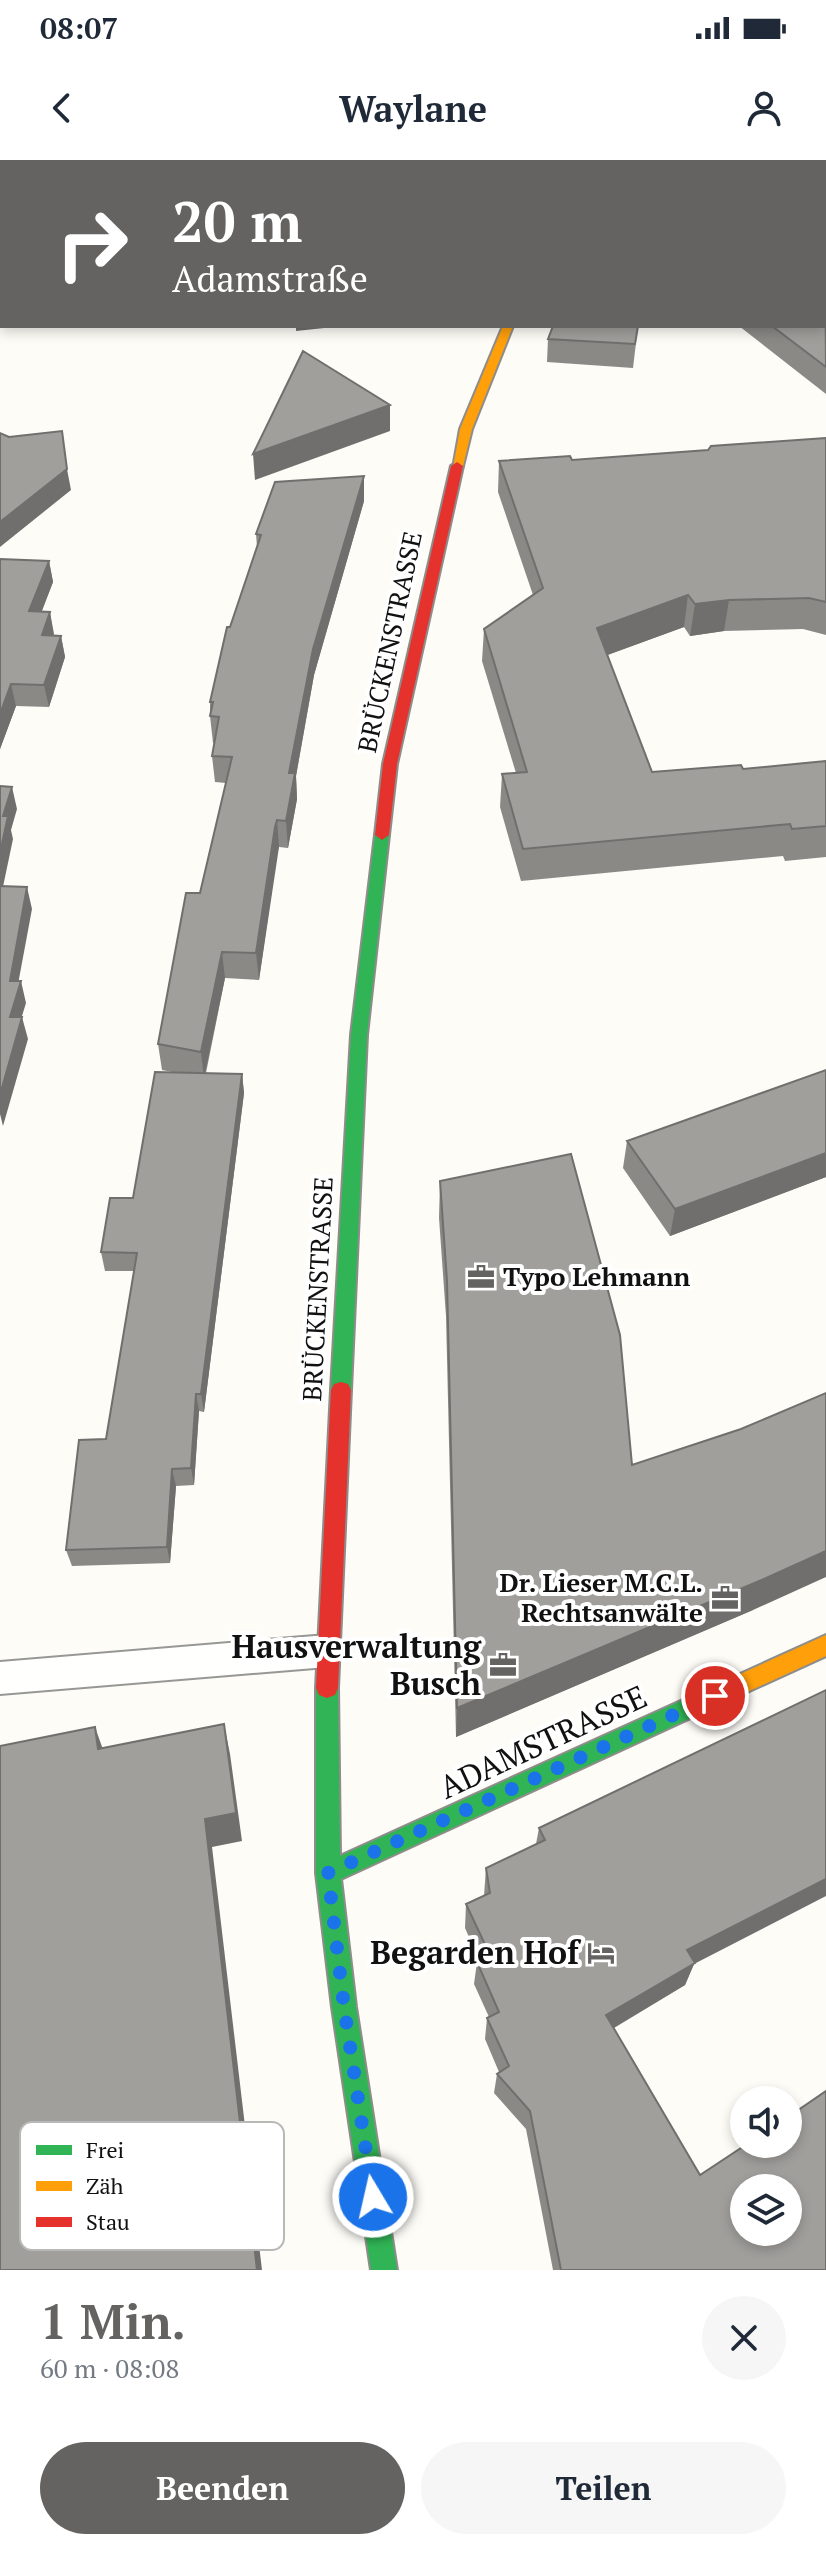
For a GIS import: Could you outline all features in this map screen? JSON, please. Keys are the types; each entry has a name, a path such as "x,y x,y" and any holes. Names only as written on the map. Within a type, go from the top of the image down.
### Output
{"main road":[{"name":"BRÜCKENSTRASSE","path":"384,2270 344,2007 328,1873 327,1651 359,1035 390,764 428,584 466,429 507,328"},
{"name":"ADAMSTRASSE","path":"328,1873 826,1645"}],"lane":[{"path":"0,1678 327,1651"}],"building":[{"path":"552,328 638,328 635,344 548,339"},
{"path":"775,328 826,328 826,367"},
{"path":"303,351 390,405 253,454"},
{"path":"62,431 67,469 0,522 0,433 9,437"},
{"path":"826,438 826,602 809,598 695,604 688,595 597,628 652,772 741,765 743,769 826,761 826,826 792,829 790,824 523,849 502,774 527,772 484,629 543,588 499,461 570,456 572,460"},
{"path":"364,476 313,649 289,773 295,773 286,821 277,820 275,827 256,953 222,952 201,1052 158,1044 186,893 200,893 232,757 212,756 219,717 210,716 213,702 210,702 227,627 230,627 261,535 256,534 275,482"},
{"path":"0,559 49,561 29,611 50,612 42,635 61,636 44,685 11,684 0,714"},
{"path":"0,786 12,787 3,816 8,816 0,853"},
{"path":"0,886 27,887 10,981 21,981 10,1017 22,1017 0,1095"},
{"path":"826,1070 826,1153 675,1209 627,1141"},
{"path":"155,1072 242,1074 201,1394 196,1394 191,1468 172,1469 167,1547 66,1550 79,1440 106,1439 137,1253 101,1252 110,1198 133,1198"},
{"path":"571,1154 620,1335 632,1465 741,1429 826,1393 826,1551 457,1708 447,1281 440,1181"},
{"path":"826,1690 826,1879 687,1950 695,1963 606,2015 700,2175 730,2155 730,2158 802,2158 802,2107 826,2091 826,2270 561,2270 530,2111 497,2074 509,2066 487,2018 499,2012 477,1962 490,1955 466,1904 490,1893 486,1868 545,1840 539,1828"},
{"path":"224,1724 236,1813 205,1819 240,2122 20,2122 20,2250 255,2250 257,2270 0,2270 0,1746 95,1727 98,1749"}],"traffic: fast":[{"path":"341,1390 359,1035 382,835"},
{"path":"327,1688 328,1873 344,2007 384,2270"},
{"path":"328,1873 726,1691"}],"traffic: slow":[{"path":"457,466 466,429 507,328"},
{"path":"726,1691 826,1645"}],"traffic: jam":[{"path":"382,835 390,764 457,466"},
{"path":"327,1688 341,1390"}],"place":[{"name":"Typo Lehmann","path":"481,1277"},
{"name":"Dr. Lieser M.C.L. Rechtsanwälte","path":"725,1598"},
{"name":"Hausverwaltung Busch","path":"503,1665"},
{"name":"Begarden Hof","path":"601,1953"}],"route":[{"path":"373,2197 344,2007 328,1873 715,1696"}]}
